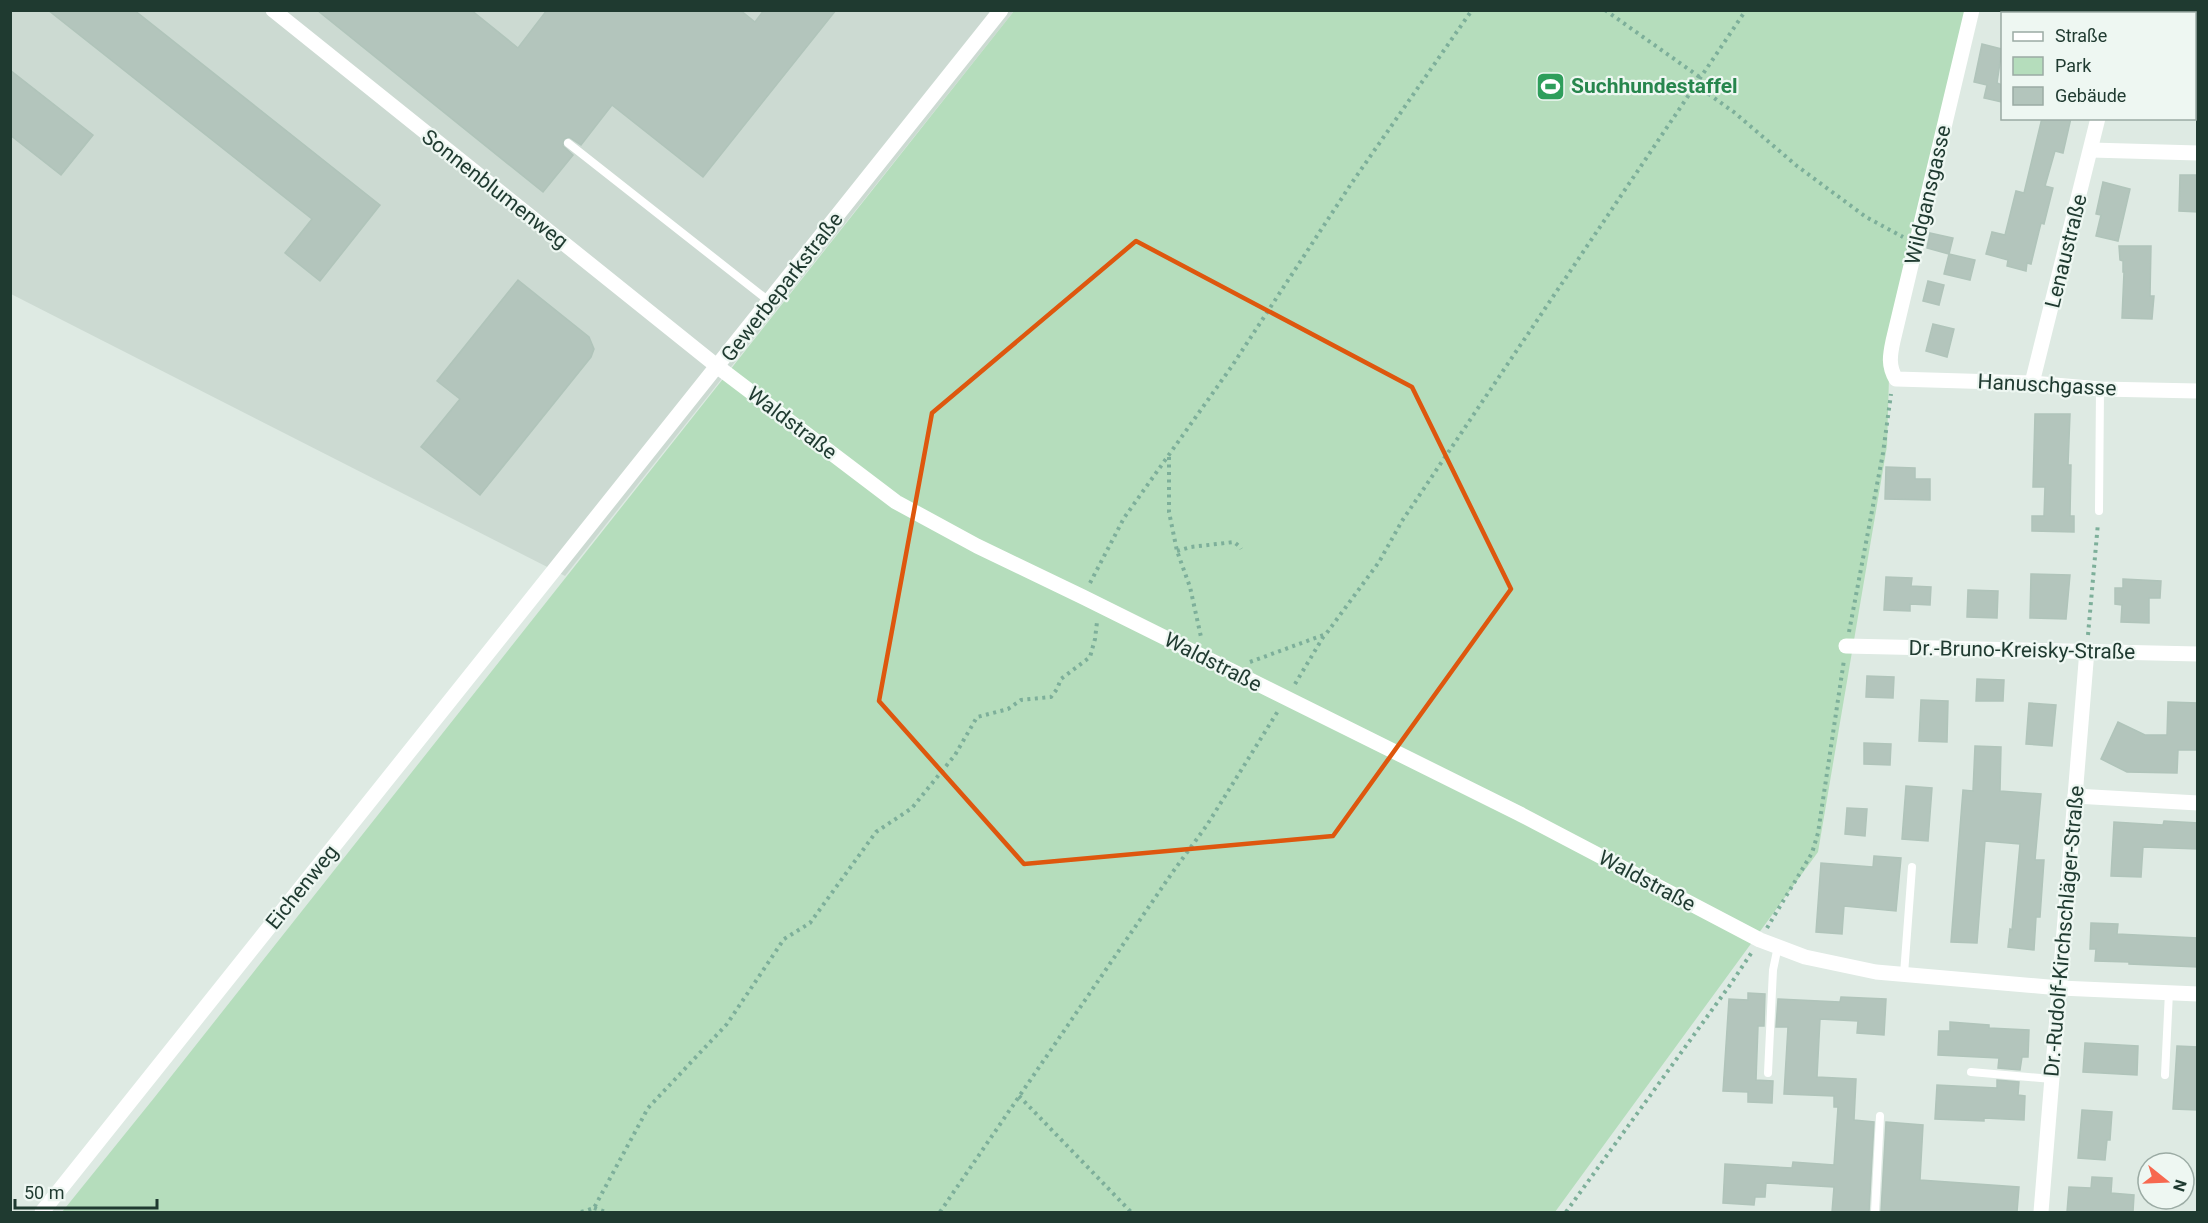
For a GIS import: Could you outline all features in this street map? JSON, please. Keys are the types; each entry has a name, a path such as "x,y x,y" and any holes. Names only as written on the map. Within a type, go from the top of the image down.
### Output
{"street":[{"name":"Sonnenblumenweg","path":"273,10 718,368"},
{"name":"Gewerbeparkstraße","path":"562,562 1001,10"},
{"name":"Wildgansgasse","path":"1896,379 1891,372 1889,361 1972,10"},
{"name":"Lenaustraße","path":"2032,383 2097,120"},
{"path":"2091,150 2198,153"},
{"name":"Waldstraße","path":"718,368 896,502 977,546 1520,814 1760,940 1805,957 1839,965 1904,974 2060,988 2198,993"},
{"name":"Hanuschgasse","path":"1896,379 2198,391"},
{"name":"Eichenweg","path":"42,1212 562,562"},
{"name":"Dr.-Bruno-Kreisky-Straße","path":"1846,646 2198,654"},
{"name":"Dr.-Rudolf-Kirchschläger-Straße","path":"2041,1212 2087,650"},
{"path":"2075,796 2198,803"}],"lane":[{"path":"568,143 770,302"},
{"path":"2099,511 2100,388"},
{"path":"1904,974 1912,867"},
{"path":"1768,1073 1773,970 1778,946"},
{"path":"2165,1075 2169,992"},
{"path":"1971,1072 2052,1079"},
{"path":"1875,1212 1880,1116"}],"path":[{"path":"1083,597 1124,518 1232,366 1351,184 1472,10"},
{"path":"1605,10 1701,78"},
{"path":"940,1212 1207,825 1326,634 1379,562 1402,521 1746,10"},
{"path":"1696,85 1735,112 1797,165 1866,217 1917,244"},
{"path":"1566,1212 1730,985 1812,853 1818,833 1846,646 1883,453 1890,397 1896,379"},
{"path":"1169,456 1169,512 1177,551 1190,587 1201,636 1199,656"},
{"path":"2087,650 2099,511"},
{"path":"1177,551 1234,542 1241,549"},
{"path":"594,1208 648,1108 727,1024 784,939 810,924 876,832 912,808 955,755 977,717 1008,710 1021,700 1051,697 1060,679 1090,657 1102,606"},
{"path":"1228,670 1326,634"},
{"path":"1019,1096 1131,1212"},
{"path":"581,1212 594,1208 606,1212"}],"highlighted area":[{"path":"1136,241 1412,387 1511,589 1333,836 1024,864 879,701 932,413"}],"shaded area":[{"path":"10,11 1014,11 565,576 11,294"}],"green space":[{"path":"1014,11 1979,11 1889,377 1887,446 1818,852 1555,1212 62,1212 154,1098"}],"building":[{"path":"48,10 134,10 380,205 320,281 285,253 312,219"},
{"path":"317,10 471,10 518,48 547,10 740,10 755,22 764,10 836,10 703,177 612,105 581,145 569,137 564,139 563,146 573,155 543,192"},
{"path":"1982,44 2001,49 1997,83 2001,85 2001,102 1984,98 1987,85 1974,82"},
{"path":"10,70 93,135 61,175 10,135"},
{"path":"2042,120 2071,120 2063,153 2055,151 2045,186 2053,188 2031,264 2027,263 2026,271 2007,266 2008,260 1986,254 1992,232 2005,235 2016,191 2024,193"},
{"path":"2180,175 2198,175 2198,212 2179,211"},
{"path":"2103,182 2130,189 2118,241 2096,236 2101,215 2096,214"},
{"path":"1930,233 1953,238 1949,254 1927,248"},
{"path":"2119,246 2151,246 2150,296 2154,296 2152,319 2122,318 2124,272"},
{"path":"1949,254 1975,260 1970,280 1944,274"},
{"path":"518,280 589,337 594,349 591,357 480,495 421,447 460,399 437,381"},
{"path":"1928,281 1944,285 1939,305 1923,301"},
{"path":"1933,324 1954,329 1947,357 1926,351"},
{"path":"2035,414 2070,414 2068,465 2071,465 2070,516 2074,516 2074,532 2032,531 2032,516 2044,516 2045,487 2033,487"},
{"path":"1886,467 1915,468 1915,479 1930,479 1930,500 1885,499"},
{"path":"2031,574 2070,575 2066,619 2030,618"},
{"path":"1886,577 1912,578 1911,586 1931,587 1930,605 1910,604 1910,611 1884,610"},
{"path":"2123,579 2161,581 2160,598 2149,598 2149,623 2121,622 2122,605 2115,604 2115,588 2123,588"},
{"path":"1968,590 1998,591 1997,618 1967,617"},
{"path":"1867,676 1894,677 1893,698 1866,697"},
{"path":"1977,679 2004,680 2003,701 1976,701"},
{"path":"1921,700 1948,701 1947,742 1919,741"},
{"path":"2168,702 2198,703 2198,750 2178,750 2177,773 2127,772 2101,759 2118,722 2145,735 2167,735"},
{"path":"2029,703 2056,705 2052,746 2026,744"},
{"path":"1864,743 1891,744 1890,765 1864,764"},
{"path":"1975,746 2001,747 2000,791 2041,794 2035,860 2044,860 2040,917 2036,917 2034,950 2008,947 2010,929 2012,930 2020,844 1985,841 1977,943 1951,942 1963,790 1973,791"},
{"path":"1906,786 1932,788 1928,841 1902,839"},
{"path":"1847,808 1867,809 1865,836 1845,834"},
{"path":"2164,821 2198,823 2198,849 2143,847 2141,877 2111,876 2114,822 2163,825"},
{"path":"1874,856 1901,858 1896,911 1844,906 1842,934 1816,932 1821,863 1873,867"},
{"path":"2091,923 2118,924 2117,934 2198,938 2198,967 2095,961 2096,949 2090,949"},
{"path":"1748,993 1765,994 1764,1026 1758,1026 1756,1080 1773,1081 1772,1103 1748,1102 1748,1092 1723,1091 1729,999 1748,1000"},
{"path":"1841,997 1886,999 1884,1035 1857,1033 1858,1021 1820,1019 1817,1077 1856,1079 1854,1120 1874,1122 1869,1212 1832,1212 1834,1187 1766,1183 1765,1197 1755,1197 1754,1205 1723,1203 1725,1164 1792,1168 1793,1162 1834,1165 1838,1107 1834,1107 1834,1096 1784,1094 1788,1027 1776,1027 1778,999 1840,1002"},
{"path":"1950,1022 1989,1025 1989,1028 2029,1030 2028,1057 2022,1057 2020,1070 1998,1068 1999,1058 1938,1055 1939,1031 1950,1031"},
{"path":"2085,1043 2138,1046 2137,1075 2083,1072"},
{"path":"2177,1046 2198,1047 2198,1110 2173,1109"},
{"path":"1997,1080 2019,1082 2018,1095 2025,1096 2024,1120 1935,1119 1937,1085 1997,1088"},
{"path":"2082,1110 2112,1112 2110,1140 2107,1140 2105,1160 2078,1158"},
{"path":"1886,1122 1923,1125 1920,1180 2019,1187 2017,1212 1881,1212"},
{"path":"2092,1177 2112,1178 2111,1193 2134,1195 2133,1212 2067,1212 2069,1187 2091,1188"}],"place":[{"name":"Suchhundestaffel","path":"1550,86"}]}
